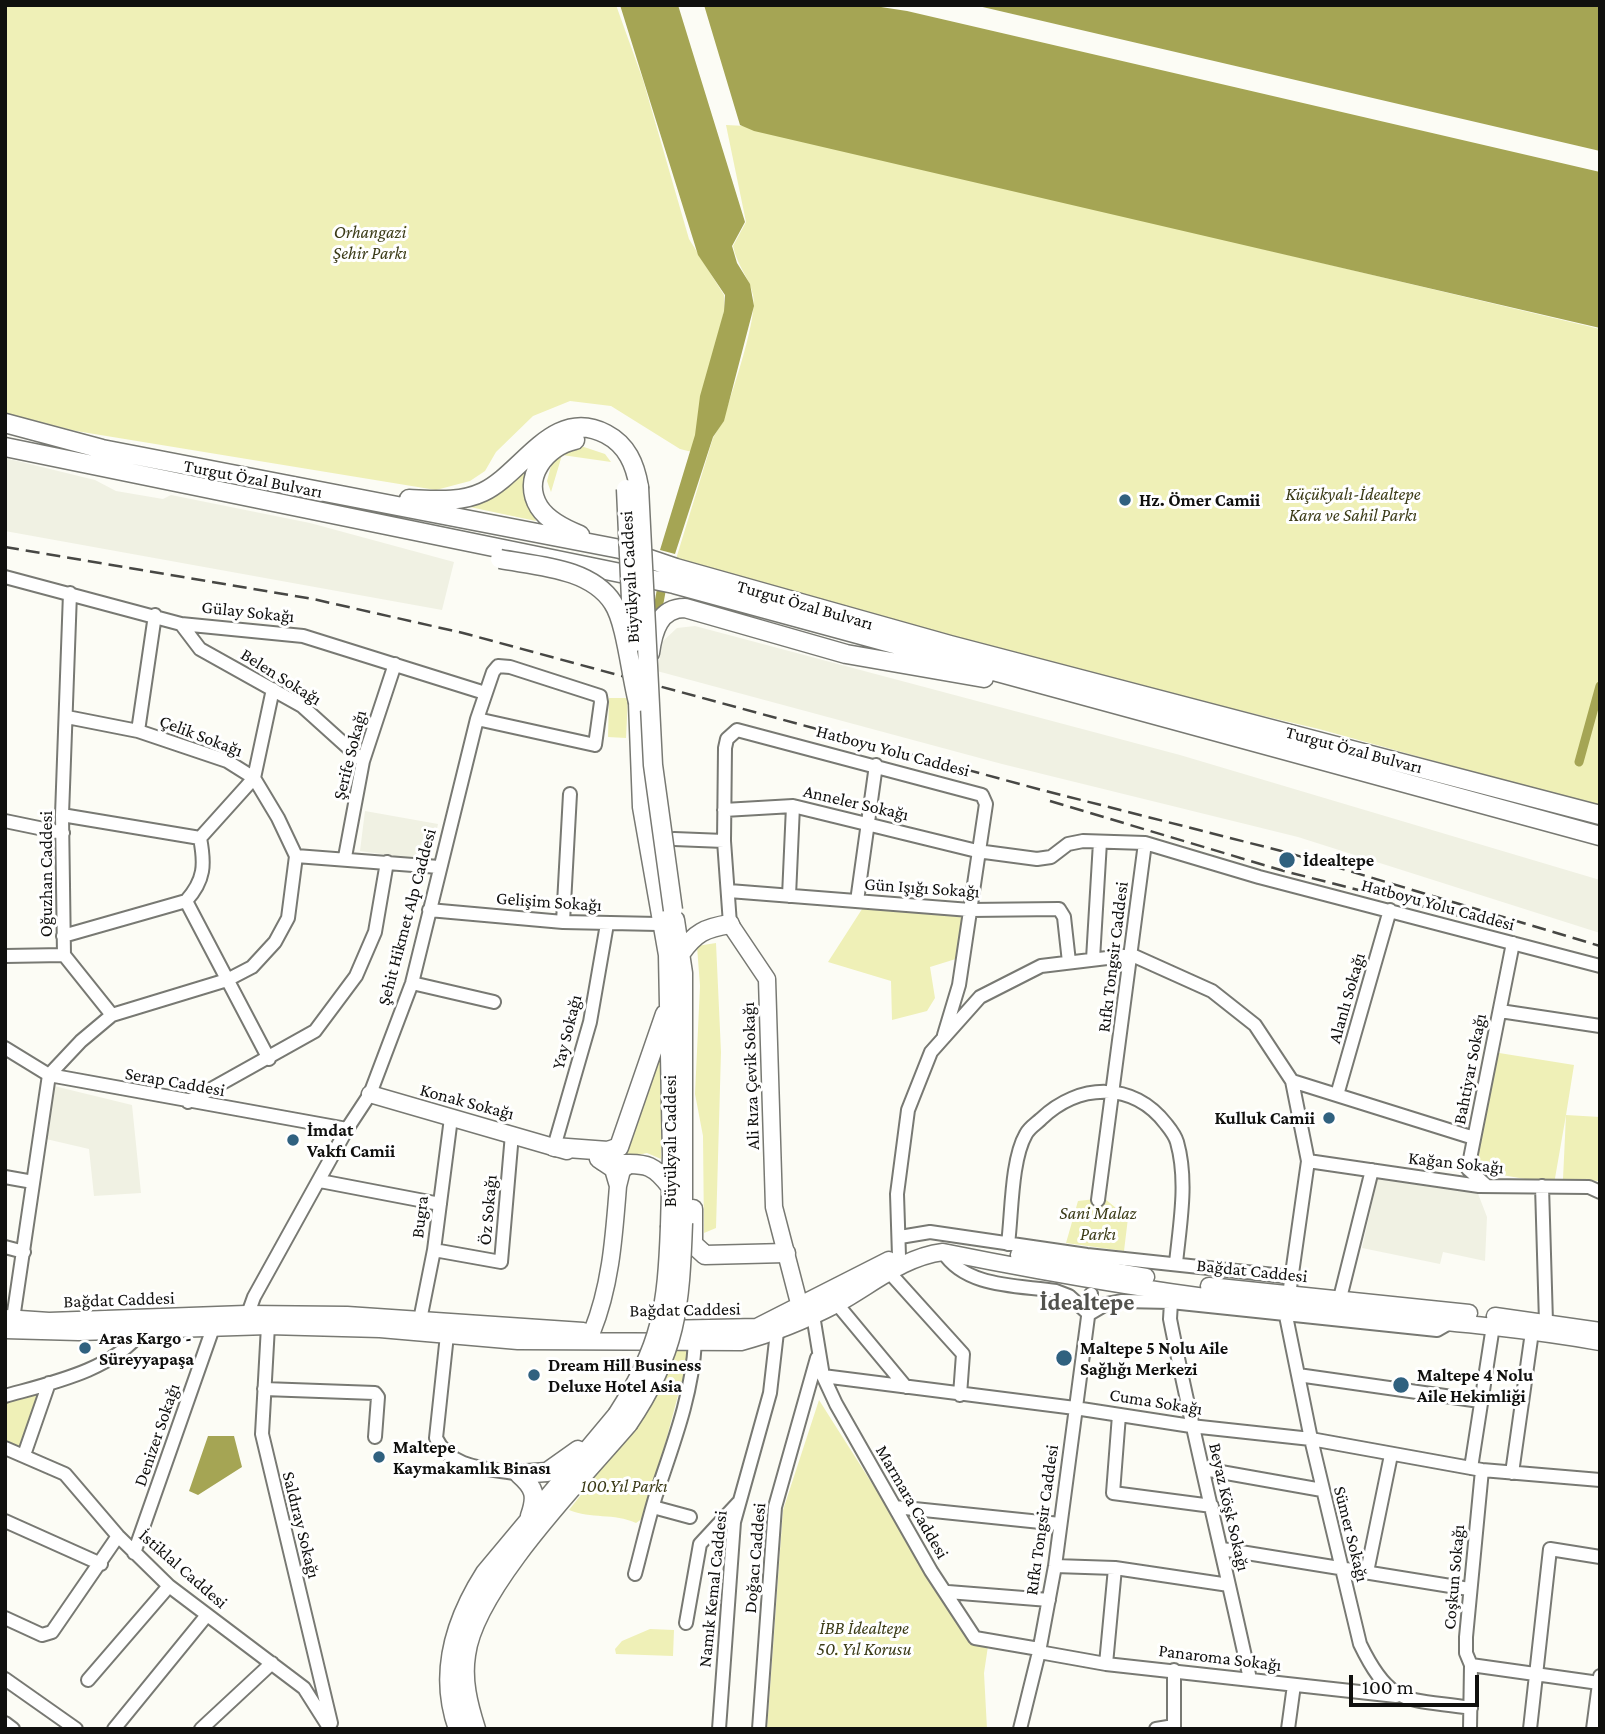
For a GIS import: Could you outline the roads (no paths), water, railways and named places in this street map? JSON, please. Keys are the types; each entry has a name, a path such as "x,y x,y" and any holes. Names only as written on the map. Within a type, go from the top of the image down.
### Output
{"highway":[{"name":"Turgut Özal Bulvarı","path":"5,423 102,449 620,549 653,561 675,576 1045,685 1600,836"},
{"path":"369,500 452,500 481,493 506,477 546,439 566,429 576,428 597,430 618,442 632,462 632,488"},
{"path":"620,549 553,522 540,509 535,498 534,478 537,468 554,449 570,441 582,440 601,444 617,458 632,488"},
{"name":"Turgut Özal Bulvarı","path":"5,447 649,579 675,576 1600,815"},
{"name":"Büyükyalı Caddesi","path":"632,488 649,660 656,798 667,909 665,930 669,1000 670,1186 676,1224"},
{"name":"Büyükyalı Caddesi","path":"476,1729 466,1697 465,1673 466,1654 476,1616 515,1559 623,1419 663,1321 676,1224 684,1095 681,953 667,909 642,807 632,488"},
{"path":"321,510 416,539 586,579 600,588 614,603 638,702"},
{"path":"649,660 657,625 663,616 677,608 846,654 945,673 1045,685"},
{"path":"681,953 693,936 706,928 730,924"},
{"path":"554,1147 608,1151 619,1147 669,1000"},
{"path":"684,1095 695,1149 693,1244 710,1257 786,1253"},
{"path":"603,1161 648,1164 655,1168 670,1186"},
{"path":"527,1524 535,1495 519,1474 554,1469 623,1419"},
{"name":"Büyükyalı Caddesi","path":"458,1729 450,1682 458,1619 485,1573 623,1419"}],"main road":[{"name":"Ali Rıza Çevik Sokağı","path":"730,924 767,979 774,1207 786,1253 807,1311"},
{"name":"Konak Sokağı","path":"370,1094 603,1161"},
{"path":"603,1161 615,1173 618,1186"},
{"path":"592,1332 602,1306 612,1261 618,1186 622,1170 629,1164"},
{"name":"Bağdat Caddesi","path":"8,1323 142,1331 213,1328 245,1320 268,1326 380,1329 518,1341 741,1342 776,1332 899,1256 929,1244 1017,1255 1174,1282 1288,1306 1340,1298 1426,1314 1451,1322 1600,1342"},
{"name":"Bağdat Caddesi","path":"8,1323 245,1320 347,1315 592,1332 757,1327 837,1304 918,1257 943,1252 1084,1278 1288,1306 1546,1322 1600,1331"}],"street":[{"name":"Gülay Sokağı","path":"5,577 181,624 282,631 485,693"},
{"name":"Oğuzhan Caddesi","path":"70,593 62,815 64,956 111,1015"},
{"path":"138,731 155,615"},
{"name":"Belen Sokağı","path":"181,624 200,649 302,706 363,761"},
{"name":"Şerife Sokağı","path":"345,857 363,761 395,664"},
{"name":"Şehit Hikmet Alp Caddesi","path":"245,1320 347,1129 370,1094 412,983 477,719 485,693 498,666 510,667 600,696 595,744 477,719"},
{"path":"63,936 186,901 203,876 200,838 254,778 274,689"},
{"name":"Çelik Sokağı","path":"67,717 138,731 227,761 254,778 278,818 296,856"},
{"name":"Hatboyu Yolu Caddesi","path":"724,810 727,739 737,730 982,795 986,804 977,851"},
{"path":"857,901 876,765"},
{"path":"562,922 570,794"},
{"path":"789,896 793,806"},
{"name":"Anneler Sokağı","path":"724,810 793,806 977,851 1037,859 1051,857 1068,844 1100,842"},
{"path":"724,810 730,924"},
{"path":"62,815 200,838"},
{"path":"5,821 63,833"},
{"path":"674,839 724,841"},
{"path":"1093,959 1100,842"},
{"name":"Hatboyu Yolu Caddesi","path":"1100,842 1145,843 1259,877 1600,966"},
{"name":"Rıfkı Tongsir Caddesi","path":"1098,1200 1145,843"},
{"path":"943,1039 959,985 977,851"},
{"path":"8,1323 24,1252 49,1075 81,1041 111,1015 227,980 252,967 281,932 288,918 296,856 345,857 439,867"},
{"path":"188,1102 315,1031 356,976 375,932 387,862"},
{"name":"Gün Işığı Sokağı","path":"729,891 970,909 1059,909 1064,918 1069,962"},
{"path":"186,901 269,1059"},
{"name":"Gelişim Sokağı","path":"429,910 562,922 658,924 665,930"},
{"name":"Alanlı Sokağı","path":"1337,1095 1390,910"},
{"name":"Yay Sokağı","path":"554,1147 590,1022 607,924"},
{"name":"Bahtiyar Sokağı","path":"1292,1081 1474,1138 1513,943"},
{"path":"899,1256 901,1237 897,1194 908,1110 931,1052 980,997 1041,966 1132,955 1212,991 1255,1025 1292,1081 1308,1161 1288,1306"},
{"path":"5,956 64,956"},
{"path":"412,983 494,1002"},
{"path":"1500,1011 1600,1026"},
{"name":"Serap Caddesi","path":"5,1048 49,1075 347,1129"},
{"path":"1008,1244 1017,1163 1026,1133 1049,1111 1084,1092 1113,1091 1134,1096 1156,1110 1177,1139 1184,1178 1176,1263"},
{"name":"Bugra","path":"420,1320 434,1250 451,1118"},
{"name":"Öz Sokağı","path":"434,1250 501,1262 512,1134"},
{"path":"1474,1138 1468,1168 1487,1186"},
{"name":"Kağan Sokağı","path":"1308,1161 1487,1186 1588,1187 1600,1192"},
{"path":"1340,1298 1372,1170"},
{"path":"5,1177 33,1182"},
{"path":"320,1181 440,1204"},
{"path":"1542,1186 1546,1322"},
{"path":"901,1237 930,1232 1008,1244 1293,1277"},
{"path":"5,1247 24,1252"},
{"path":"943,1252 951,1265 964,1274 1056,1290 1069,1296 1089,1314 1106,1304 1122,1301 1171,1302 1288,1306 1437,1330 1451,1322"},
{"path":"889,1272 963,1354 960,1395"},
{"name":"Rıfkı Tongsir Caddesi","path":"1020,1729 1055,1566 1091,1294"},
{"name":"Beyaz Köşk Sokağı","path":"1171,1302 1170,1319 1191,1426 1204,1469 1250,1679"},
{"path":"837,1304 906,1387"},
{"name":"Sümer Sokağı","path":"1288,1306 1311,1439 1360,1644 1372,1669 1397,1696"},
{"name":"Marmara Caddesi","path":"807,1311 823,1376 931,1571 948,1592 975,1638 1039,1650"},
{"name":"Saldıray Sokağı","path":"268,1326 262,1434 329,1728"},
{"name":"Coşkun Sokağı","path":"1470,1729 1471,1665 1466,1653 1469,1589 1480,1401 1493,1326"},
{"name":"Denizer Sokağı","path":"134,1553 213,1328"},
{"path":"5,1396 49,1384 95,1365 130,1346 142,1331"},
{"name":"Namık Kemal Caddesi","path":"719,1729 734,1522 770,1393 776,1332"},
{"path":"1512,1473 1532,1332"},
{"path":"447,1335 436,1438 441,1449 461,1463 519,1474"},
{"path":"635,1574 653,1507 680,1427 694,1369 695,1342"},
{"name":"Doğacı Caddesi","path":"759,1729 775,1507 818,1354"},
{"path":"1298,1375 1480,1401"},
{"name":"Cuma Sokağı","path":"823,1376 1075,1408 1191,1426 1311,1439 1477,1469 1600,1480"},
{"path":"24,1455 49,1384"},
{"path":"264,1389 375,1393 378,1397 375,1437"},
{"path":"1119,1415 1113,1493 1212,1506"},
{"name":"İstiklal Caddesi","path":"5,1448 65,1474 118,1536 169,1586 304,1688 329,1728"},
{"path":"1367,1572 1391,1455"},
{"path":"1204,1469 1322,1490"},
{"path":"686,1623 700,1544 740,1502"},
{"path":"653,1507 690,1517"},
{"path":"895,1507 1060,1524"},
{"path":"5,1521 101,1564"},
{"path":"5,1618 42,1634 52,1632 118,1536"},
{"path":"1222,1549 1469,1589"},
{"path":"1530,1729 1550,1549 1600,1557"},
{"path":"1055,1566 1115,1568 1229,1585"},
{"path":"1106,1664 1115,1568"},
{"path":"88,1680 169,1586"},
{"path":"948,1592 1049,1600"},
{"path":"114,1729 207,1615"},
{"name":"Panaroma Sokağı","path":"1039,1650 1106,1664 1397,1696"},
{"path":"201,1729 272,1663"},
{"path":"1471,1665 1535,1675 1599,1679 1593,1729"},
{"path":"1156,1729 1174,1728 1174,1670"},
{"path":"5,1679 76,1729"},
{"path":"1288,1729 1294,1685"},
{"path":"1397,1696 1471,1708"},
{"path":"5,1723 13,1729"}],"waterway":[{"path":"656,619 663,581"},
{"path":"1579,762 1600,686"}],"railway":[{"path":"5,547 313,599 463,633 1038,789 1289,853 1600,946"},
{"path":"1050,801 1284,871 1515,930"}],"place":[{"name":"Hz. Ömer Camii","path":"1125,500"},
{"name":"İdealtepe","path":"1287,860"},
{"name":"Kulluk Camii","path":"1329,1118"},
{"name":"İmdat Vakfı Camii","path":"293,1140"},
{"name":"Aras Kargo - Süreyyapaşa","path":"85,1348"},
{"name":"Maltepe 5 Nolu Aile Sağlığı Merkezi","path":"1064,1358"},
{"name":"Dream Hill Business Deluxe Hotel Asia","path":"534,1375"},
{"name":"Maltepe 4 Nolu Aile Hekimliği","path":"1401,1385"},
{"name":"Maltepe Kaymakamlık Binası","path":"379,1457"}],"district":[{"name":"İdealtepe","path":"1087,1303"}],"park label":[{"name":"Orhangazi Şehir Parkı","path":"370,242"},
{"name":"Küçükyalı-İdealtepe Kara ve Sahil Parkı","path":"1353,504"},
{"name":"Sani Malaz Parkı","path":"1098,1223"},
{"name":"100.Yıl Parkı","path":"624,1486"},
{"name":"İBB İdealtepe 50. Yıl Korusu","path":"864,1638"}]}
